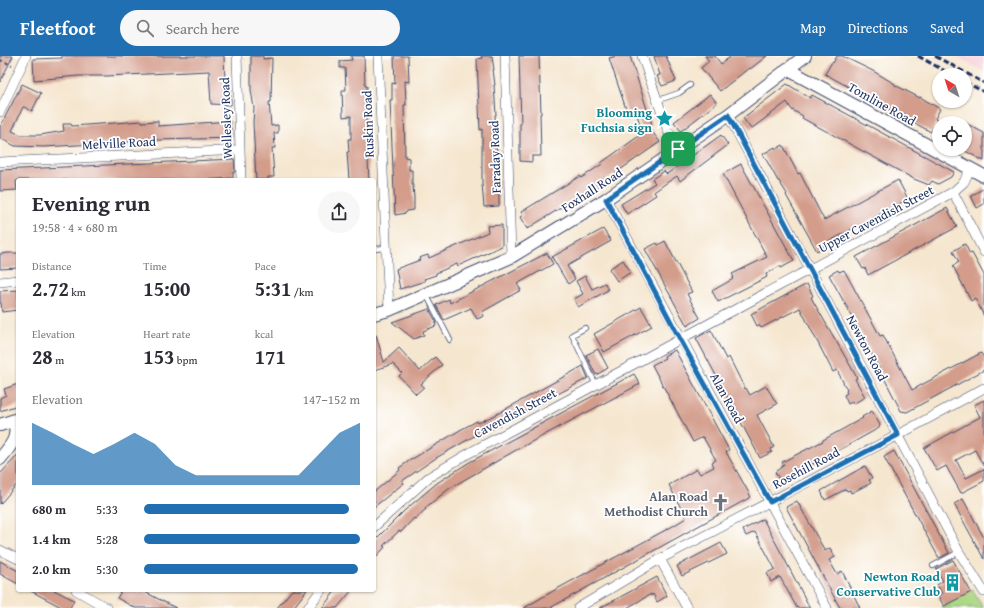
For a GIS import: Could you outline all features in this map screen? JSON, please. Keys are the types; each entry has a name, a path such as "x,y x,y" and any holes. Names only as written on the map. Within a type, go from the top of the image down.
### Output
{"main road":[{"name":"Foxhall Road","path":"376,313 389,310 511,257 606,199 728,115 805,56"},
{"name":"Tomline Road","path":"787,69 983,175"},
{"path":"0,425 16,419 14,440 0,459"}],"street":[{"path":"0,112 26,56"},
{"name":"Wellesley Road","path":"237,56 241,178"},
{"name":"Ruskin Road","path":"378,56 389,310"},
{"name":"Faraday Road","path":"505,56 511,257"},
{"path":"642,56 656,101 668,131 678,149"},
{"name":"Newton Road","path":"728,115 959,552 984,592"},
{"name":"Melville Road","path":"0,162 240,150"},
{"name":"Upper Cavendish Street","path":"680,339 953,192 964,182 970,169"},
{"path":"953,192 984,252"},
{"name":"Alan Road","path":"606,199 680,339 827,608"},
{"path":"0,282 16,280"},
{"name":"Cavendish Street","path":"376,525 429,477 471,452 680,339"},
{"name":"Rosehill Road","path":"578,608 660,559 898,435 984,388"},
{"path":"0,550 16,558"},
{"path":"660,559 687,608"},
{"path":"79,592 107,608"},
{"path":"308,608 320,592"}],"lane":[{"path":"656,101 679,93 690,85"},
{"path":"376,249 386,248"},
{"path":"426,294 450,340"},
{"path":"585,328 572,335 596,385"},
{"path":"933,566 959,552"}],"path":[{"path":"0,60 20,69"}],"shaded area":[{"path":"956,56 984,56 984,72"}],"green space":[{"path":"973,590 983,608 941,608"}],"building":[{"path":"0,56 13,56 0,82"},
{"path":"62,56 224,56 225,81 230,81 231,105 211,104 209,71 78,76 34,80 33,59 62,58"},
{"path":"251,56 263,56 263,59 272,58 271,102 269,102 271,126 278,125 278,133 274,133 275,148 272,148 274,177 256,178 253,122 254,108 251,90"},
{"path":"351,56 364,56 365,86 367,86 366,121 369,178 349,178 347,152 349,152 348,139 351,139 351,116 343,117 342,90 346,90 345,68 340,68 340,61 352,60"},
{"path":"394,56 408,56 409,82 405,81 406,105 404,105 405,157 409,158 409,170 412,170 414,197 414,210 395,215 390,100 392,100 392,83 395,84"},
{"path":"481,56 492,56 494,70 496,130 494,130 498,158 497,180 499,180 499,206 484,207 482,184 482,129 480,130 477,59 482,58"},
{"path":"519,56 539,56 541,156 532,156 532,162 520,161 521,124"},
{"path":"617,56 630,56 652,125 648,126 660,142 607,179 608,181 595,189 594,187 527,229 520,217 523,215 521,212 580,176 581,178 643,133 636,112 628,115 609,58"},
{"path":"654,56 666,56 676,81 662,86 657,76 660,75"},
{"path":"705,56 715,56 721,64 731,56 767,56 720,91 701,68 709,61"},
{"path":"837,56 842,56 920,97 932,104 932,108 940,109 936,116 932,116 931,132 825,74 832,62 833,63"},
{"path":"22,84 41,93 32,111 23,107 12,131 21,135 40,135 64,131 63,124 71,124 72,126 158,121 158,126 230,121 232,138 160,140 44,147 15,146 0,138 0,127"},
{"path":"787,84 810,98 812,95 954,172 951,177 938,184 932,181 929,185 914,179 802,118 803,116 792,110 787,102 751,129 743,118"},
{"path":"710,94 717,103 681,131 674,122"},
{"path":"972,127 984,133 984,161 972,155"},
{"path":"721,135 728,145 680,181 677,176 665,184 654,192 656,195 627,214 621,204 655,183 652,179 664,171 667,174"},
{"path":"783,145 798,174 800,173 824,220 898,180 908,199 828,242 829,244 817,251 786,195 787,194 763,154 775,147 776,149"},
{"path":"234,159 235,172 233,172 233,178 16,178 16,190 0,191 0,170"},
{"path":"741,164 794,261 781,268 780,266 766,274 767,277 718,302 712,291 733,279 732,278 734,277 732,274 767,257 723,174"},
{"path":"984,188 984,204 977,208 971,196"},
{"path":"947,208 957,227 868,275 865,268 863,269 856,257"},
{"path":"502,225 502,246 458,266 457,264 436,273 436,275 424,279 425,281 400,289 396,269 420,260 419,258 428,255 429,258 488,232 487,226"},
{"path":"603,229 611,241 567,266 575,279 568,284 552,257"},
{"path":"665,241 692,292 687,294 700,318 687,326 645,249"},
{"path":"965,244 970,254 972,253 984,275 984,316 975,298 971,301 953,266 959,262 953,251"},
{"path":"16,253 16,268 0,269 0,254"},
{"path":"547,253 553,264 517,284 521,290 482,312 484,316 477,319 471,308 444,320 436,305 449,299 450,303"},
{"path":"623,260 631,272 617,281 609,269"},
{"path":"838,270 839,272 844,270 880,336 883,335 912,390 981,353 984,358 984,370 907,412 901,411 859,329 829,275"},
{"path":"585,276 592,289 605,283 608,290 578,307 574,299 583,294 576,281"},
{"path":"807,284 813,296 811,297 813,301 857,378 855,379 865,397 853,404 852,402 848,404 844,395 847,393 847,390 837,370 833,372 800,308 761,328 759,325 757,326 751,314"},
{"path":"16,290 16,310 2,312 0,291"},
{"path":"641,307 652,326 604,352 594,334"},
{"path":"429,309 437,323 435,323 436,326 423,331 424,335 414,339 392,322"},
{"path":"711,330 726,359 729,357 745,389 746,388 750,395 766,386 777,404 757,415 774,447 771,449 772,452 760,458 696,338"},
{"path":"376,335 384,362 399,348 420,371 435,357 442,365 421,384 424,387 416,394 399,376 402,373 393,364 376,369"},
{"path":"598,349 608,368 596,375 586,355"},
{"path":"675,350 729,450 726,452 750,495 749,498 550,608 524,608 686,518 669,485 697,469 700,474 714,467 712,462 716,460 703,437 693,442 652,365 665,358 664,356"},
{"path":"583,366 588,378 496,427 490,430 489,428 436,458 402,481 404,483 376,505 376,490 400,470 399,468 460,430 477,421 478,423"},
{"path":"634,374 640,384 518,449 450,488 425,508 426,509 415,519 414,518 401,532 399,531 383,546 385,547 376,557 376,539 404,511 437,483 468,463"},
{"path":"16,385 16,406 0,411 0,398 6,395 4,389"},
{"path":"984,400 984,466 975,450 956,460 966,478 984,469 984,481 961,493 946,466 937,471 924,448 980,417 974,405"},
{"path":"872,411 880,425 879,428 816,464 815,463 805,467 781,482 775,472 784,465 782,462 823,441 863,418 862,417"},
{"path":"894,451 949,553 939,558 884,457"},
{"path":"16,457 16,485 0,504 0,474"},
{"path":"865,466 872,478 869,480 871,483 851,493 850,490 847,491 846,489 825,500 821,491"},
{"path":"963,499 984,538 984,559 954,504"},
{"path":"797,501 825,551 830,548 835,557 829,560 837,574 842,571 860,608 840,608 786,507"},
{"path":"763,519 810,608 797,608 780,577 771,582 767,573 775,569 755,532 746,536 743,530"},
{"path":"721,543 727,554 682,576 677,566"},
{"name":"Newton Road Conservative Club","path":"953,560 971,592 944,606 938,596 942,594 937,585 943,581 936,569"},
{"path":"0,561 16,570 16,583 0,574"},
{"path":"657,577 667,596 657,602 653,594 651,596 651,594 627,608 600,608"},
{"path":"33,592 58,592 74,600 70,608 63,608"},
{"path":"121,592 145,592 176,608 135,608 117,598"},
{"path":"290,592 305,592 293,608 277,608"},
{"path":"334,592 350,592 337,608 322,608"}],"railway":[{"path":"918,56 939,68"},
{"path":"935,56 984,83"},
{"path":"972,86 984,92"}],"place":[{"name":"Blooming Fuchsia sign","path":"665,119"},
{"name":"Alan Road Methodist Church","path":"721,503"},
{"name":"Newton Road Conservative Club","path":"953,583"}],"route":[{"path":"728,115 898,435 770,502 680,339 606,199 678,149 728,115"}]}
